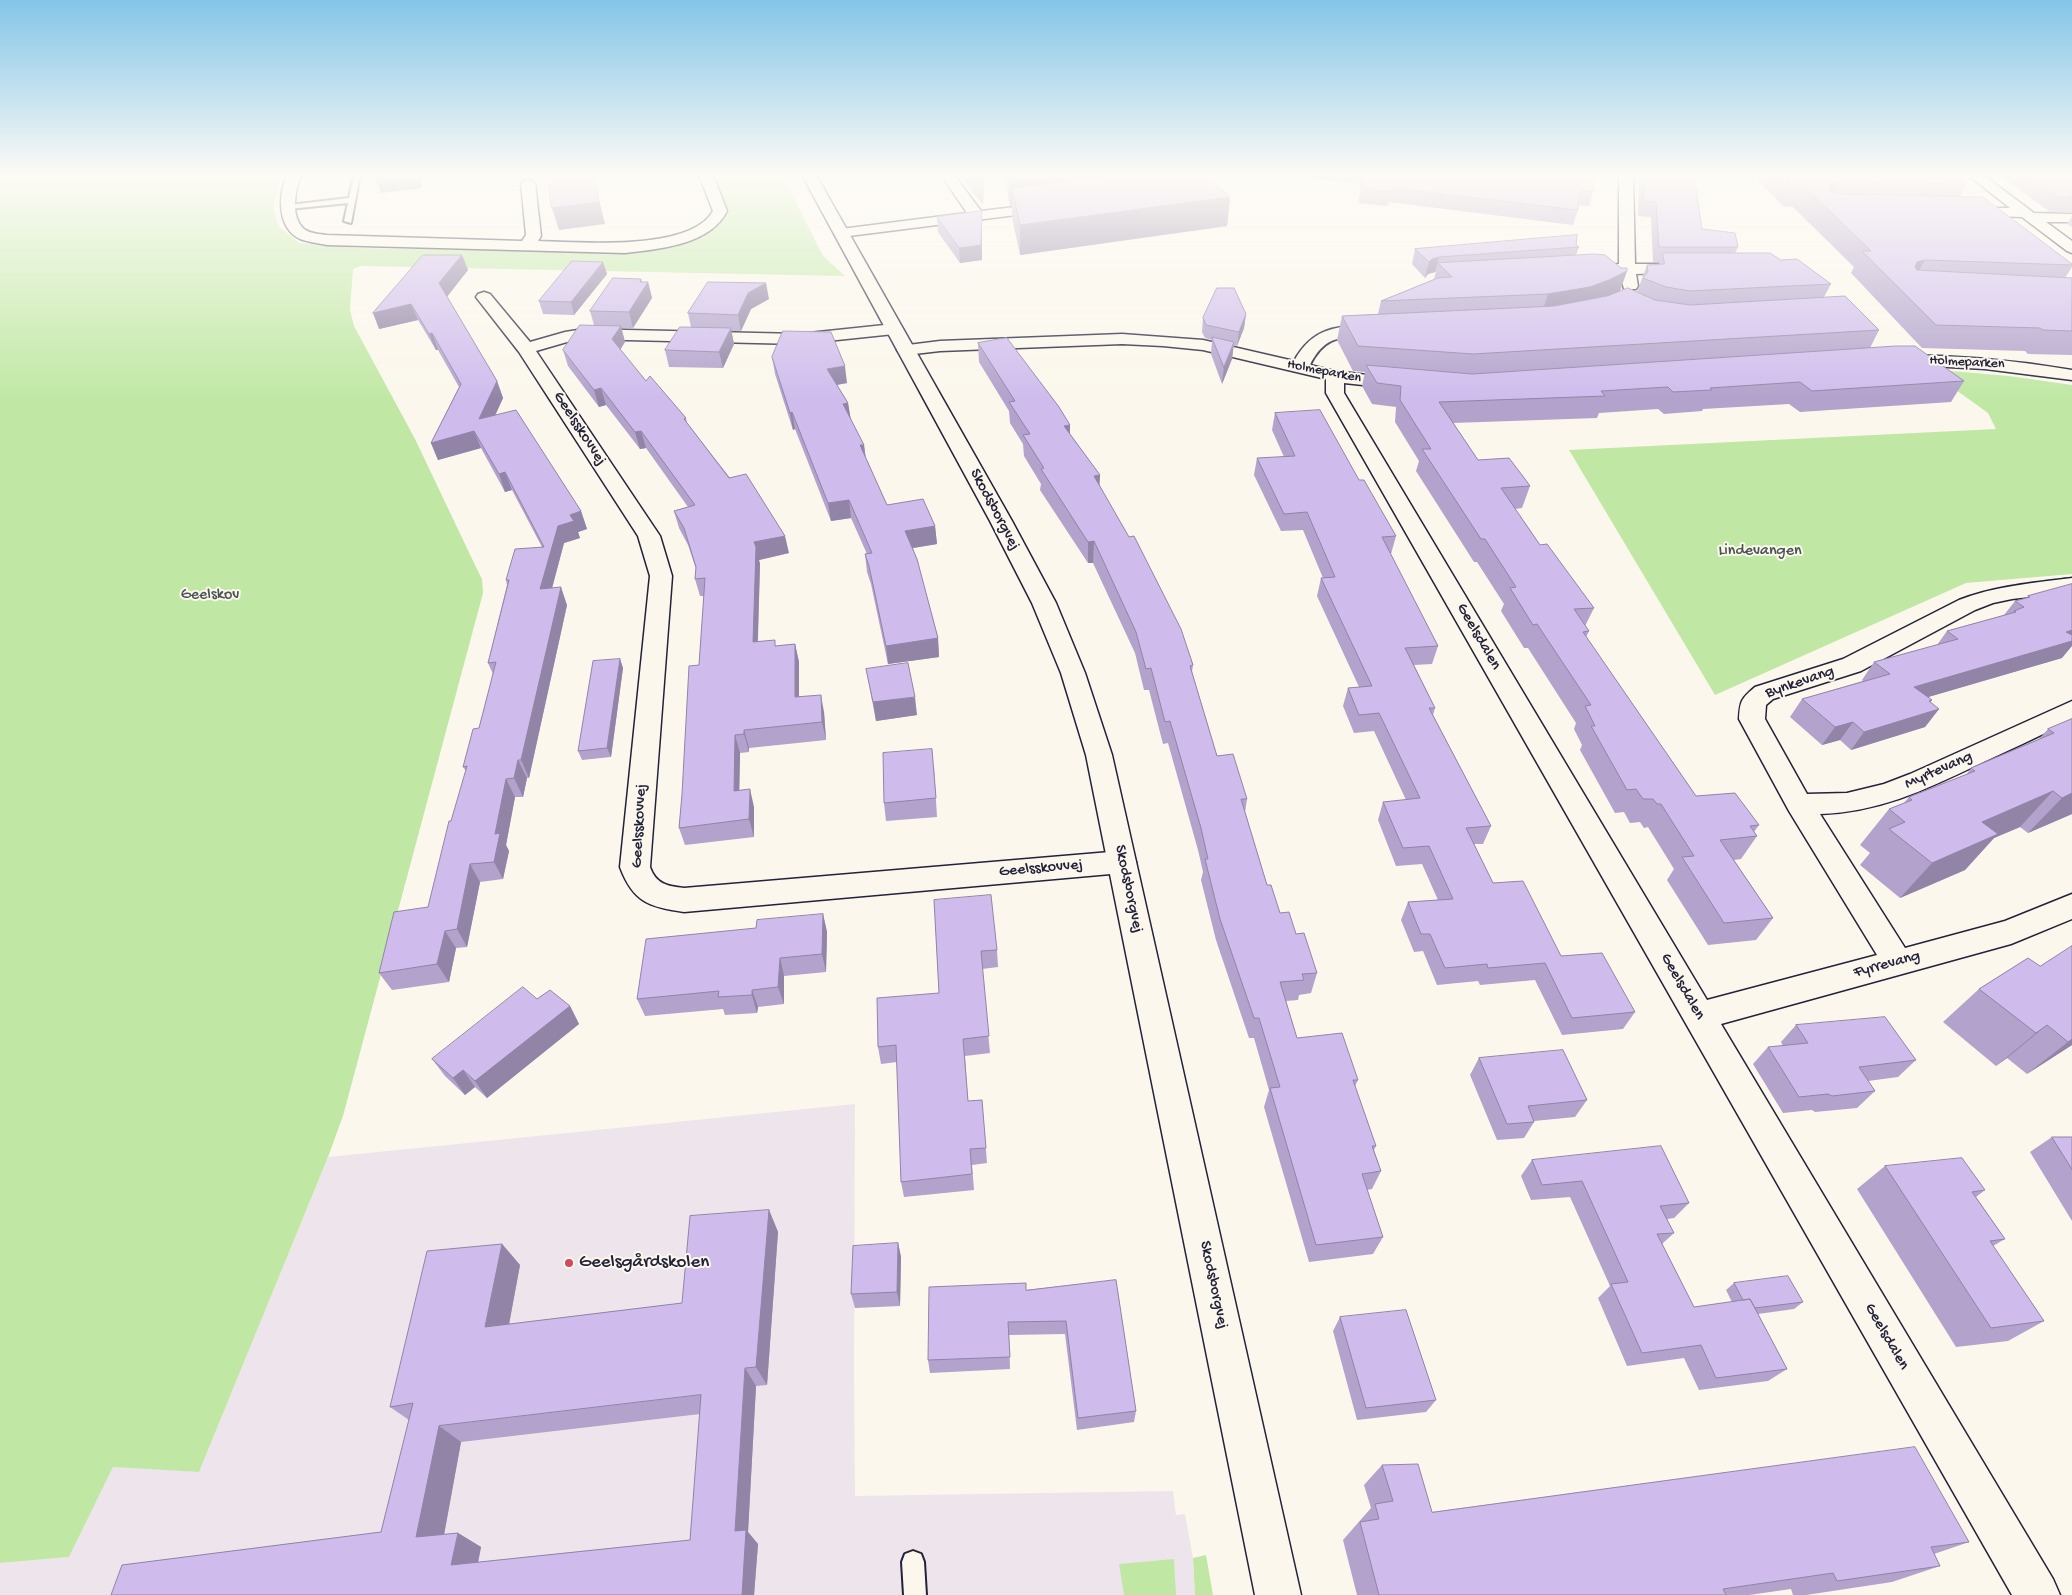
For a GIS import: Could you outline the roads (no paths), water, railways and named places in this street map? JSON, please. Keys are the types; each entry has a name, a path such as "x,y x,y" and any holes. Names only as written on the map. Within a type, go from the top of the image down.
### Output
{"street":[{"name":"Skodsborgvej","path":"850,249 1001,521 1044,603 1073,673 1098,755 1122,862 1278,1595"},
{"path":"1625,300 1630,296 1627,249"},
{"path":"1580,269 1702,269"},
{"name":"Geelsskovvej","path":"484,298 526,349 649,536 660,576 635,867 639,880 646,890 670,898 684,900 1122,862"},
{"path":"1299,369 1309,349 1316,341 1326,335 1342,332 1391,330"},
{"path":"526,349 565,337 584,334 799,339 900,339"},
{"name":"Holmeparken","path":"900,339 940,346 1122,339 1163,341 1203,346 1335,376 1419,385"},
{"name":"Holmeparken","path":"1884,360 1964,362 2018,366 2072,374"},
{"name":"Geelsdalen","path":"1335,376 1336,393 1340,401 2037,1595"},
{"name":"Bynkevang","path":"1898,963 1799,804 1752,719 1753,702 1764,693 1852,665 1967,605 2012,592 2072,585"},
{"name":"Myrtevang","path":"1799,804 1847,803 1889,793 1920,781 2072,710"},
{"name":"Fyrrevang","path":"1698,1016 2011,932 2072,906"}],"lane":[{"path":"913,1562 916,1595"}],"place":[{"name":"Geelsgårdskolen","path":"569,1263"}],"park label":[{"name":"Lindevangen","path":"1760,552"},
{"name":"Geelskov","path":"210,596"}]}
